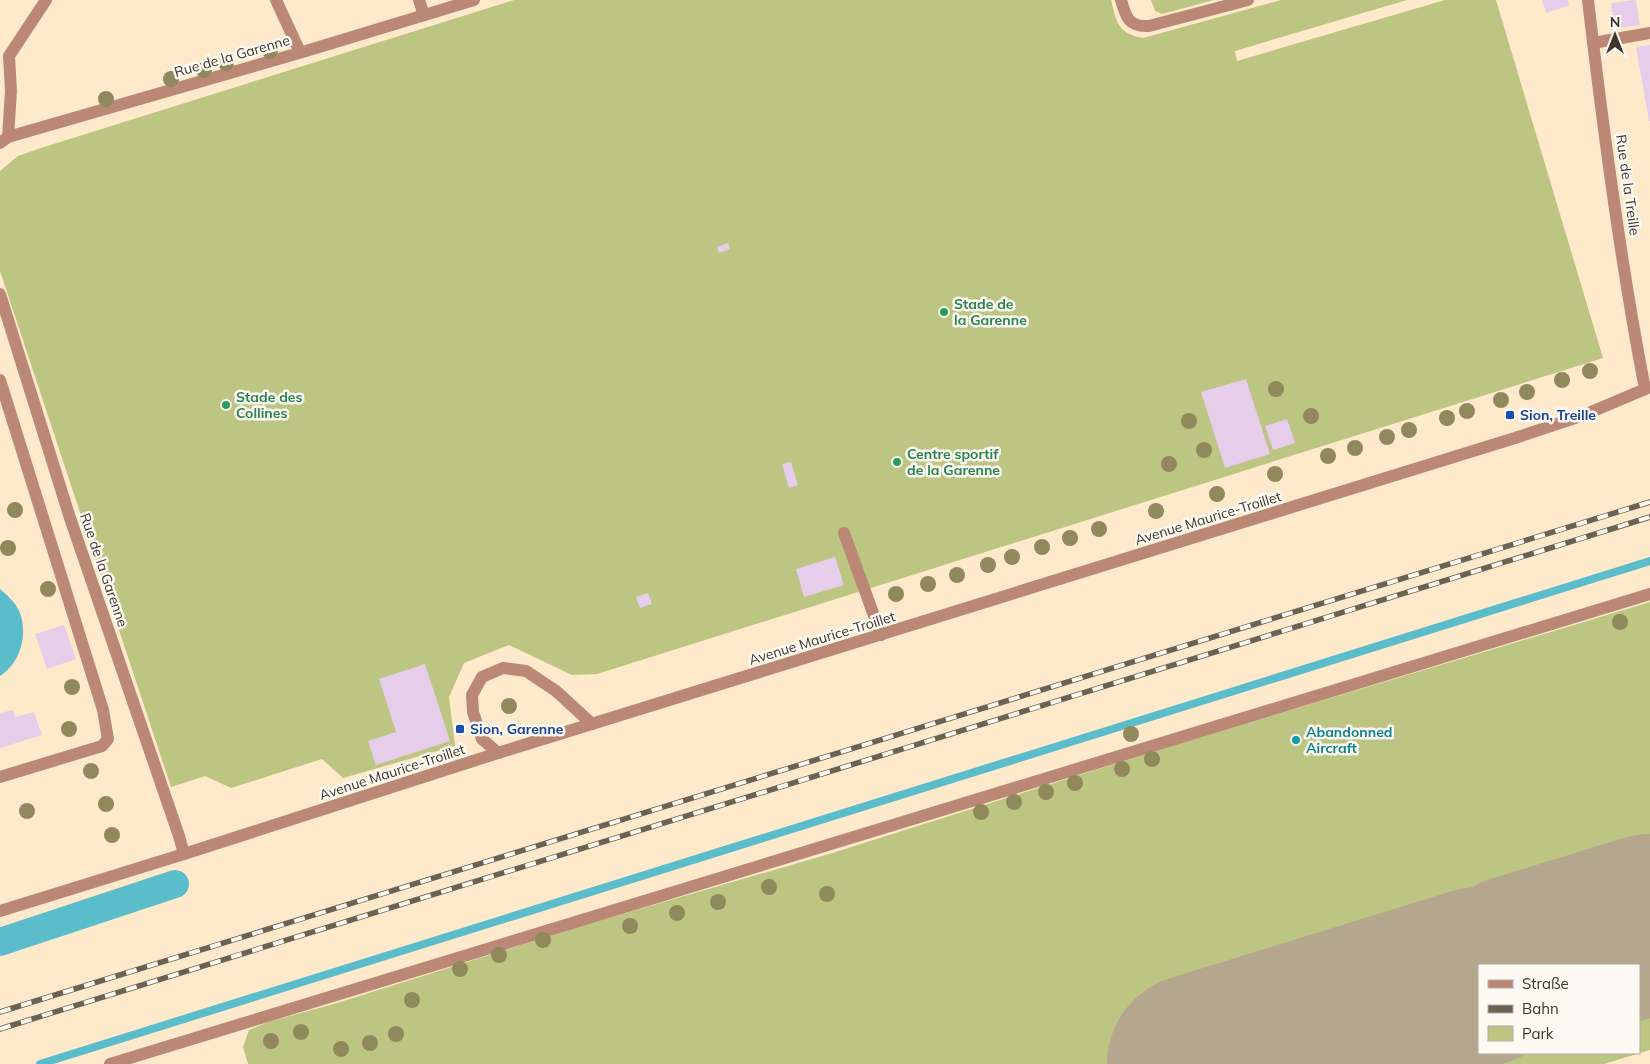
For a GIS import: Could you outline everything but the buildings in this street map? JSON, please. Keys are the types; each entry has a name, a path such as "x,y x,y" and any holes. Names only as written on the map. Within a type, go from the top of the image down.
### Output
{"street":[{"path":"4,140 11,91 9,56 46,0"},
{"path":"276,0 300,52"},
{"path":"419,0 424,15"},
{"name":"Rue de la Garenne","path":"4,140 474,0"},
{"path":"1121,0 1128,21 1138,27 1149,26 1248,0"},
{"name":"Rue de la Treille","path":"1588,0 1635,340 1648,388"},
{"path":"1593,43 1650,33"},
{"path":"0,83 11,91"},
{"name":"Rue de la Garenne","path":"0,294 70,518 184,854"},
{"path":"0,380 102,710 108,739 102,746 0,777"},
{"name":"Avenue Maurice-Troillet","path":"0,911 498,753 1515,438 1584,415 1648,388"},
{"path":"844,533 881,635"},
{"path":"110,1064 1650,594"},
{"path":"498,753 482,739 473,712 472,695 482,677 503,668 526,671 556,691 592,724"}],"green space":[{"name":"Centre sportif de la Garenne","path":"514,0 1111,0 1117,21 1123,30 1143,38 1281,0 1407,0 1235,51 1237,61 1445,0 1496,0 1603,358 597,674 572,675 509,645 464,663 449,697 455,746 343,778 322,759 231,788 205,776 171,787 0,271 0,171 18,156 41,148"},
{"path":"1151,0 1214,0 1162,14 1155,11"},
{"path":"1650,602 1650,1050 1640,1053 1640,964 1478,964 1478,1054 1637,1054 1604,1064 248,1064 243,1047 249,1030 268,1022 337,1003 581,926 829,854 1168,747"}],"water":[{"path":"0,589 12,600 18,609 23,631 20,648 13,664 0,676"}],"waterway":[{"path":"40,1064 1650,561"},
{"path":"0,942 175,884"}],"runway":[{"path":"1520,964 1650,924"},
{"path":"1197,1064 1478,977"}],"railway":[{"path":"0,1012 1650,502"},
{"path":"0,1029 1650,517"}],"place":[{"name":"Stade de la Garenne","path":"944,312"},
{"name":"Stade des Collines","path":"226,405"},
{"name":"Sion, Treille","path":"1510,415"},
{"name":"Centre sportif de la Garenne","path":"897,462"},
{"name":"Sion, Garenne","path":"460,729"},
{"name":"Abandonned Aircraft","path":"1296,740"}]}
